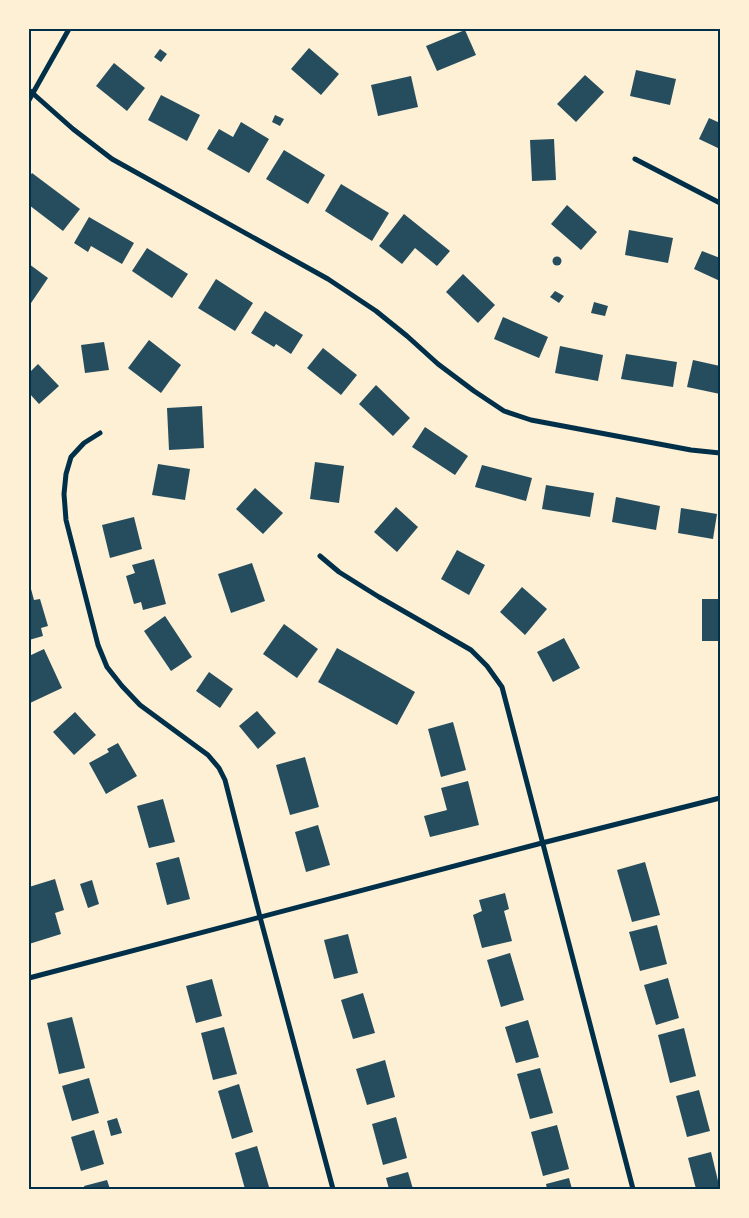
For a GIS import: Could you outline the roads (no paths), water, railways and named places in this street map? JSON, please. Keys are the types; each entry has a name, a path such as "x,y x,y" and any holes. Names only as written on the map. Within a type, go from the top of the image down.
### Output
{"street":[{"path":"29,100 31,91 69,29"},
{"path":"31,91 73,129 112,159 328,279 376,311 474,392 504,410 531,420 691,450 720,453"},
{"path":"634,159 720,203"},
{"path":"100,433 84,443 71,457 66,474 64,494 66,520 98,645 107,667 122,686 140,705 208,755 219,768 225,780 333,1189"},
{"path":"320,556 339,572 379,598 470,650 487,666 502,687 633,1189"},
{"path":"29,978 720,798"}]}
